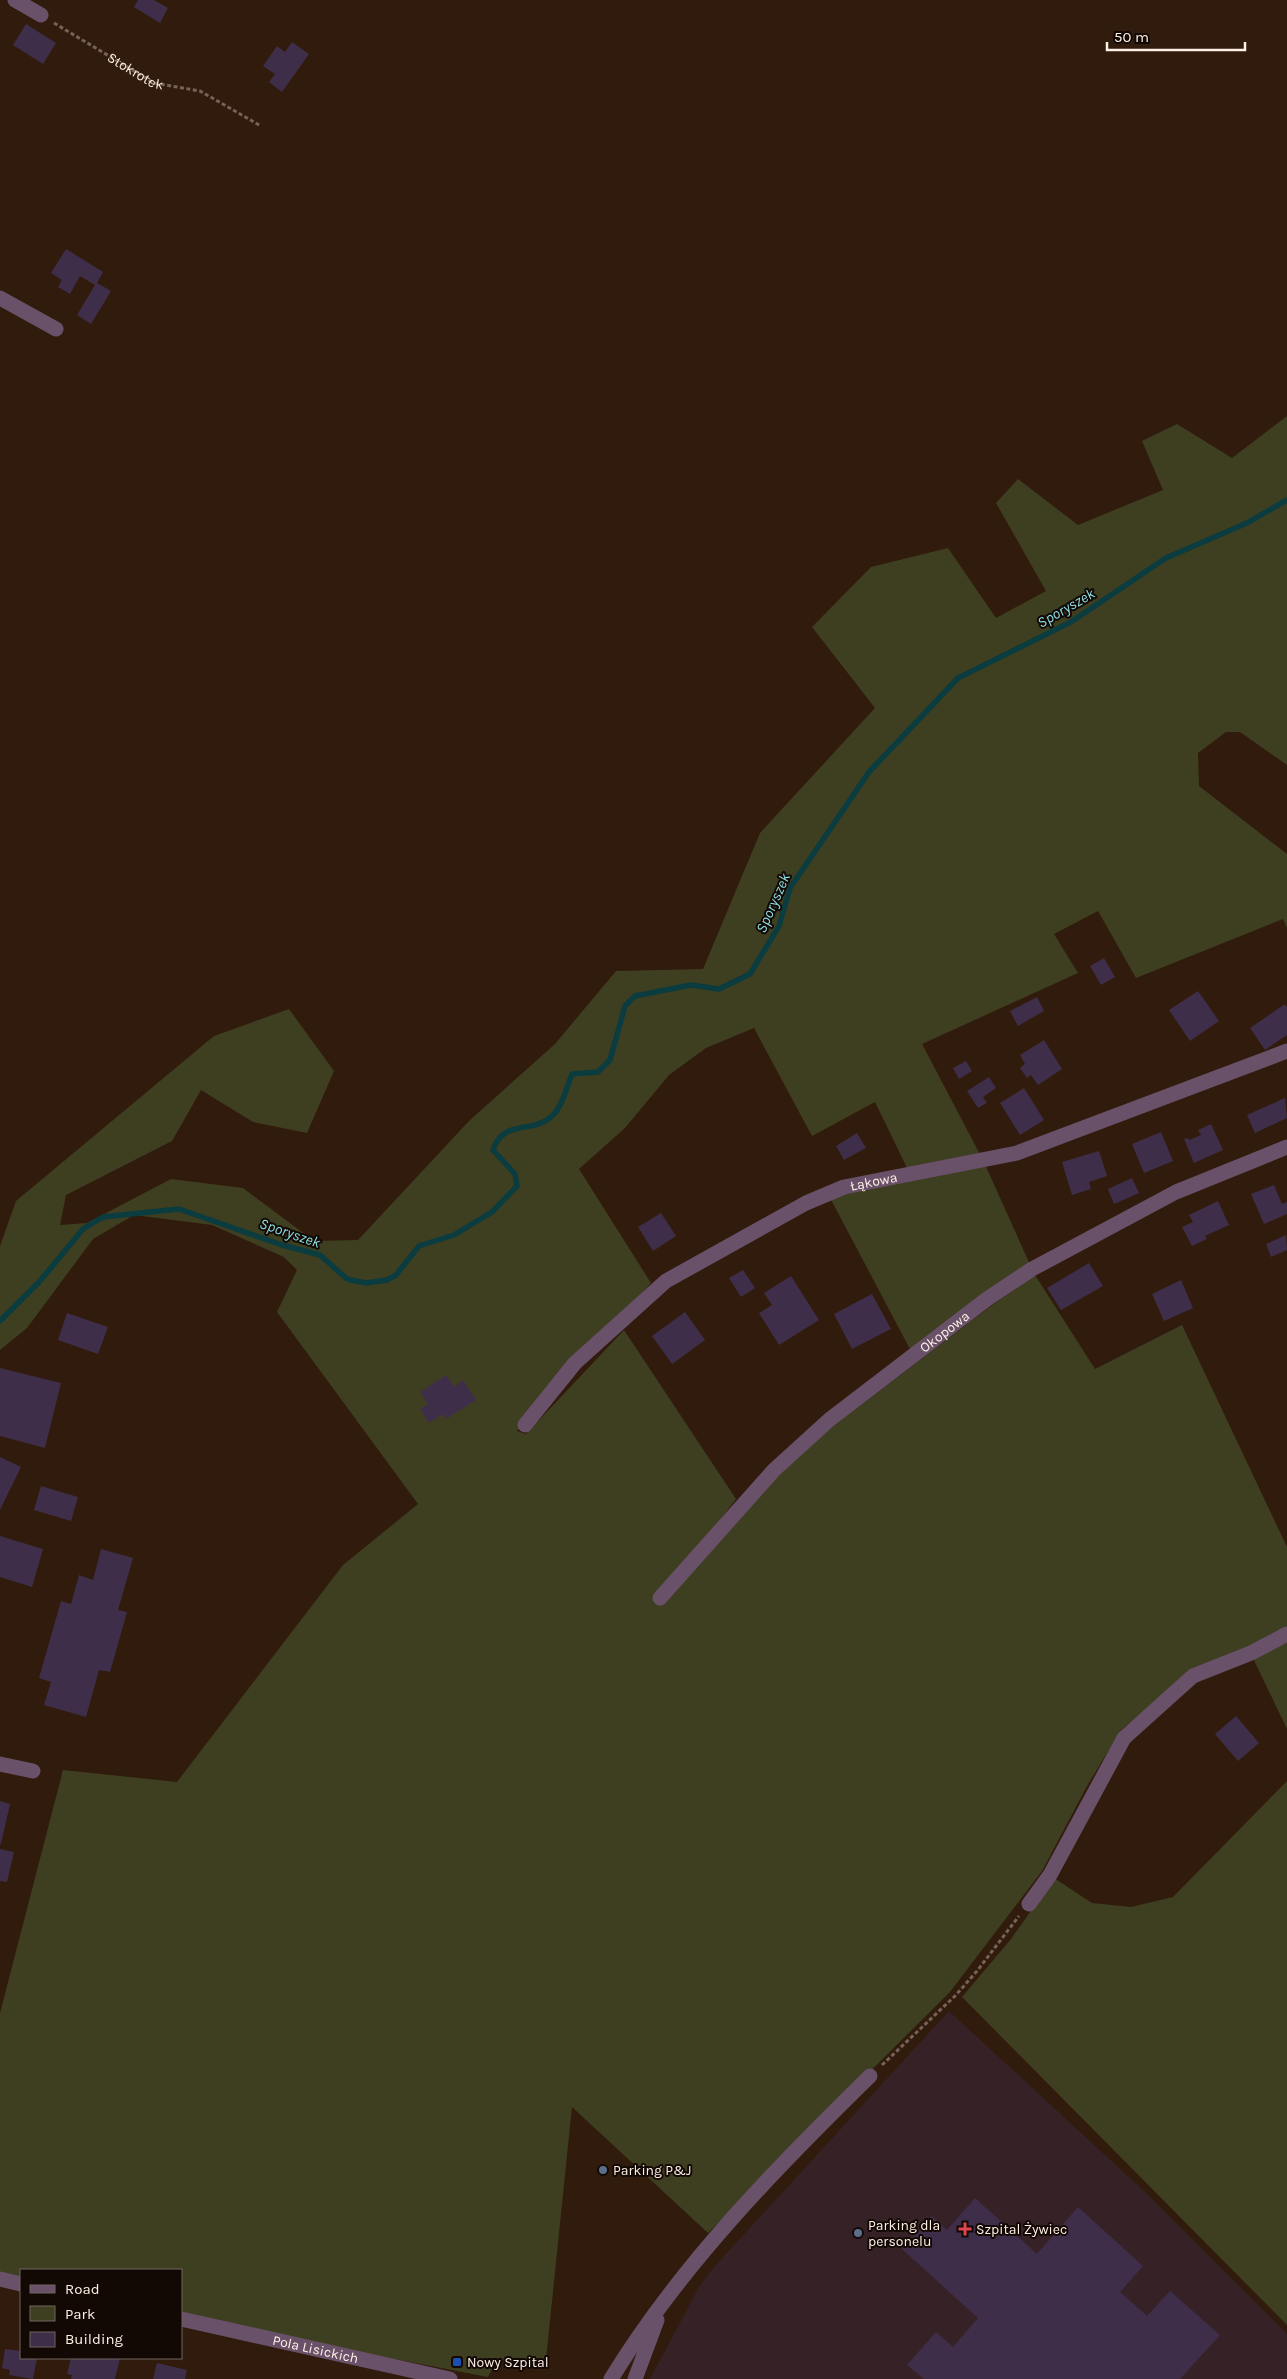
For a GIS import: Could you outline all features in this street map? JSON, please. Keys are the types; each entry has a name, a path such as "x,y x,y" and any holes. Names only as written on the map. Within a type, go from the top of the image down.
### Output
{"street":[{"path":"15,0 41,15"},
{"path":"0,298 56,329"},
{"name":"Łąkowa","path":"525,1425 575,1363 666,1281 806,1203 844,1187 1017,1153 1287,1051"},
{"name":"Okopowa","path":"660,1598 715,1534 788,1458 829,1420 987,1299 1032,1270 1176,1192 1287,1147"},
{"path":"1029,1904 1050,1876 1124,1738 1193,1676 1251,1654 1287,1634"},
{"path":"0,1764 33,1771"},
{"path":"611,2379 663,2302 727,2225 793,2153 870,2076"},
{"path":"0,2279 20,2284"},
{"path":"635,2379 663,2302"},
{"name":"Pola Lisickich","path":"182,2319 450,2379"}],"path":[{"name":"Stokrotek","path":"41,15 154,83 200,91 261,126"},
{"path":"870,2076 955,1996 1029,1904"}],"shaded area":[{"name":"Szpital Żywiec","path":"949,2011 1145,2192 1287,2334 1287,2379 650,2379 699,2287 714,2267"}],"green space":[{"path":"1287,416 1287,765 1240,732 1226,732 1198,753 1199,786 1287,854 1287,928 1283,919 1136,978 1098,911 1054,934 1078,973 922,1044 983,1160 1032,1269 911,1351 828,1194 910,1174 875,1102 812,1136 754,1028 706,1048 669,1075 625,1128 579,1169 651,1283 517,1431 526,1434 624,1330 736,1499 660,1598 777,1475 832,1427 991,1306 1035,1275 1095,1369 1182,1325 1287,1547 1287,1729 1251,1654 1190,1672 1121,1730 1087,1786 1042,1871 950,1992 708,2233 572,2107 545,2369 497,2359 488,2377 182,2318 182,2269 20,2269 20,2287 0,2283 0,2013 63,1770 177,1782 343,1565 418,1504 277,1312 297,1270 284,1257 212,1225 134,1215 93,1239 27,1328 0,1350 0,1246 16,1201 214,1036 289,1009 334,1071 307,1133 253,1122 201,1090 172,1141 66,1195 60,1225 87,1223 171,1179 243,1188 314,1241 358,1240 469,1121 555,1044 616,971 703,969 760,833 875,708 812,627 871,567 948,548 996,618 1046,591 996,503 1018,479 1078,525 1163,490 1142,441 1177,424 1232,458"},
{"path":"1287,1781 1287,2325 962,1997 1011,1939 1054,1878 1092,1903 1131,1907 1173,1897"}],"building":[{"path":"138,0 154,0 168,8 160,23 134,7"},
{"path":"26,24 56,43 43,64 13,45"},
{"path":"292,42 309,54 282,92 269,82 275,74 263,66 277,46 285,52"},
{"path":"66,249 103,272 97,283 111,291 91,324 77,315 95,285 80,276 70,294 58,287 62,280 51,273"},
{"path":"1104,958 1115,977 1101,985 1090,966"},
{"path":"1198,991 1219,1021 1190,1041 1169,1010"},
{"path":"1037,997 1044,1011 1018,1026 1010,1011"},
{"path":"1285,1004 1287,1007 1287,1035 1265,1050 1250,1028"},
{"path":"1044,1040 1062,1069 1038,1085 1031,1075 1027,1078 1020,1068 1025,1064 1020,1055"},
{"path":"966,1061 972,1071 959,1079 953,1068"},
{"path":"989,1077 996,1088 983,1097 987,1103 978,1108 967,1091"},
{"path":"1024,1088 1044,1120 1020,1135 1000,1103"},
{"path":"1285,1098 1287,1118 1255,1133 1247,1115"},
{"path":"1211,1124 1223,1150 1194,1163 1184,1139 1188,1138 1189,1140 1201,1135 1198,1130"},
{"path":"1161,1132 1173,1161 1144,1173 1132,1144"},
{"path":"857,1133 866,1148 844,1160 836,1146"},
{"path":"1099,1151 1107,1176 1089,1182 1091,1189 1072,1195 1062,1162"},
{"path":"1132,1178 1139,1193 1114,1204 1108,1189"},
{"path":"1274,1185 1282,1204 1287,1202 1287,1214 1264,1224 1251,1194"},
{"path":"1218,1201 1229,1225 1205,1236 1207,1239 1192,1246 1182,1227 1193,1222 1189,1215"},
{"path":"661,1213 676,1236 653,1251 638,1227"},
{"path":"1286,1235 1287,1250 1271,1257 1266,1244"},
{"path":"1089,1263 1103,1286 1061,1310 1047,1288"},
{"path":"743,1270 755,1288 741,1297 729,1278"},
{"path":"791,1276 819,1320 779,1345 759,1313 772,1305 764,1293"},
{"path":"1181,1280 1193,1308 1164,1321 1152,1294"},
{"path":"872,1294 891,1329 852,1349 834,1314"},
{"path":"685,1312 705,1340 672,1364 652,1336"},
{"path":"67,1313 108,1327 98,1354 58,1340"},
{"path":"0,1368 61,1383 45,1448 0,1436"},
{"path":"446,1375 454,1387 463,1380 476,1400 446,1419 443,1414 429,1423 420,1409 428,1404 420,1392"},
{"path":"0,1457 21,1467 0,1510"},
{"path":"41,1486 78,1497 71,1521 34,1510"},
{"path":"0,1536 43,1549 32,1587 0,1577"},
{"path":"101,1549 133,1558 118,1610 127,1612 110,1672 99,1670 86,1717 44,1705 51,1682 39,1678 61,1601 71,1604 79,1575 93,1580"},
{"path":"1236,1716 1259,1743 1238,1761 1215,1734"},
{"path":"0,1801 10,1804 1,1844 0,1844"},
{"path":"0,1849 14,1852 7,1882 0,1881"},
{"name":"Szpital Żywiec","path":"975,2198 1037,2254 1078,2207 1143,2266 1120,2292 1147,2316 1170,2291 1220,2335 1180,2379 924,2379 907,2365 936,2332 953,2347 978,2318 902,2249 932,2216 947,2230"},
{"path":"5,2349 20,2351 20,2359 37,2359 33,2379 9,2375 10,2370 2,2368"},
{"path":"71,2359 120,2359 115,2379 71,2379 72,2375 67,2374"},
{"path":"157,2363 187,2370 185,2379 153,2379"}],"waterway":[{"name":"Sporyszek","path":"0,1321 40,1281 83,1229 103,1217 179,1209 282,1245 320,1255 347,1279 366,1283 387,1280 396,1275 419,1246 454,1235 492,1212 517,1186 515,1174 493,1150 498,1140 511,1130 535,1125 551,1117 561,1103 572,1074 598,1072 610,1060 625,1006 635,996 691,985 719,989 750,974 779,926 790,888 869,772 958,678 1071,622 1166,558 1247,523 1287,500"}],"place":[{"name":"Parking P&J","path":"603,2170"},
{"name":"Szpital Żywiec","path":"965,2229"},
{"name":"Parking dla personelu","path":"858,2233"},
{"name":"Nowy Szpital","path":"457,2362"}]}
